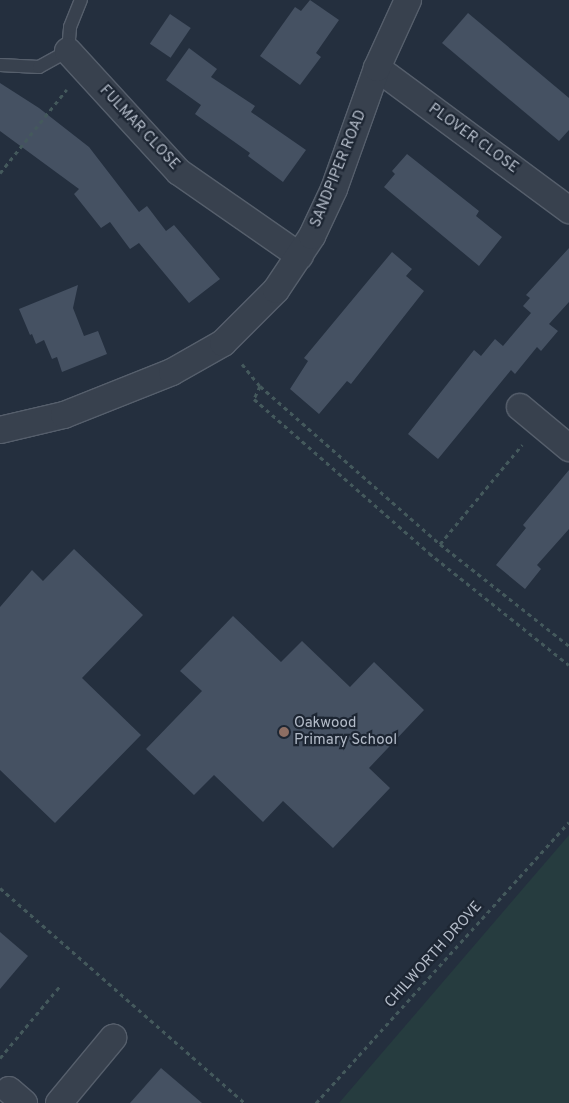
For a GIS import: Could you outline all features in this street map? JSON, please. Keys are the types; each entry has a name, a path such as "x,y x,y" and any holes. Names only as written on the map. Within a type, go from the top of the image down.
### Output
{"street":[{"name":"SANDPIPER ROAD","path":"0,430 64,415 124,394 223,343 276,290 300,256 334,189 377,68 408,0"},
{"name":"FULMAR CLOSE","path":"76,60 179,172 300,256"},
{"name":"PLOVER CLOSE","path":"377,68 569,210"},
{"path":"520,406 569,448"},
{"path":"59,1103 113,1038"}],"lane":[{"path":"0,65 39,66 76,60 70,27 80,0"}],"path":[{"path":"0,172 76,60"},
{"path":"569,646 440,544 260,386 254,398 429,553 569,665"},
{"path":"440,544 540,423"},
{"name":"CHILWORTH DROVE","path":"316,1103 569,822"},
{"path":"0,888 245,1103"},
{"path":"0,1058 60,986"}],"green space":[{"path":"569,835 569,1103 339,1103"}],"building":[{"path":"310,0 339,20 316,53 321,57 300,85 260,56 295,7 301,11"},
{"path":"468,13 569,98 569,130 559,141 442,43"},
{"path":"170,14 191,28 171,58 150,44"},
{"path":"189,48 217,69 211,77 255,106 251,112 306,150 283,182 248,156 250,153 195,114 201,105 166,80"},
{"path":"0,83 39,108 89,147 139,212 147,206 166,231 174,225 220,279 189,303 139,243 130,249 110,222 101,228 74,194 79,189 0,131"},
{"path":"407,154 479,211 476,216 502,237 479,266 384,187 395,174 392,171"},
{"path":"569,248 569,302 549,324 558,331 541,351 537,347 515,374 511,370 438,459 408,434 474,350 481,356 495,339 503,346 531,313 523,306 530,298 526,295"},
{"path":"392,252 412,269 406,276 424,291 351,384 347,381 319,414 290,389 308,361 304,358"},
{"path":"78,285 73,308 84,336 98,331 107,354 62,372 57,357 52,359 44,340 36,344 19,309"},
{"path":"569,470 569,529 537,565 541,569 525,589 496,565 526,528 523,525"},
{"path":"74,549 143,615 82,678 141,735 55,823 0,770 0,607 32,570 43,581"},
{"path":"233,616 281,662 302,641 350,687 374,662 424,710 369,768 390,788 333,848 283,801 263,822 214,775 194,795 146,749 202,691 180,671"},
{"path":"0,932 28,956 0,989"},
{"path":"161,1068 202,1103 130,1103"}],"place":[{"name":"Oakwood Primary School","path":"284,732"}]}
